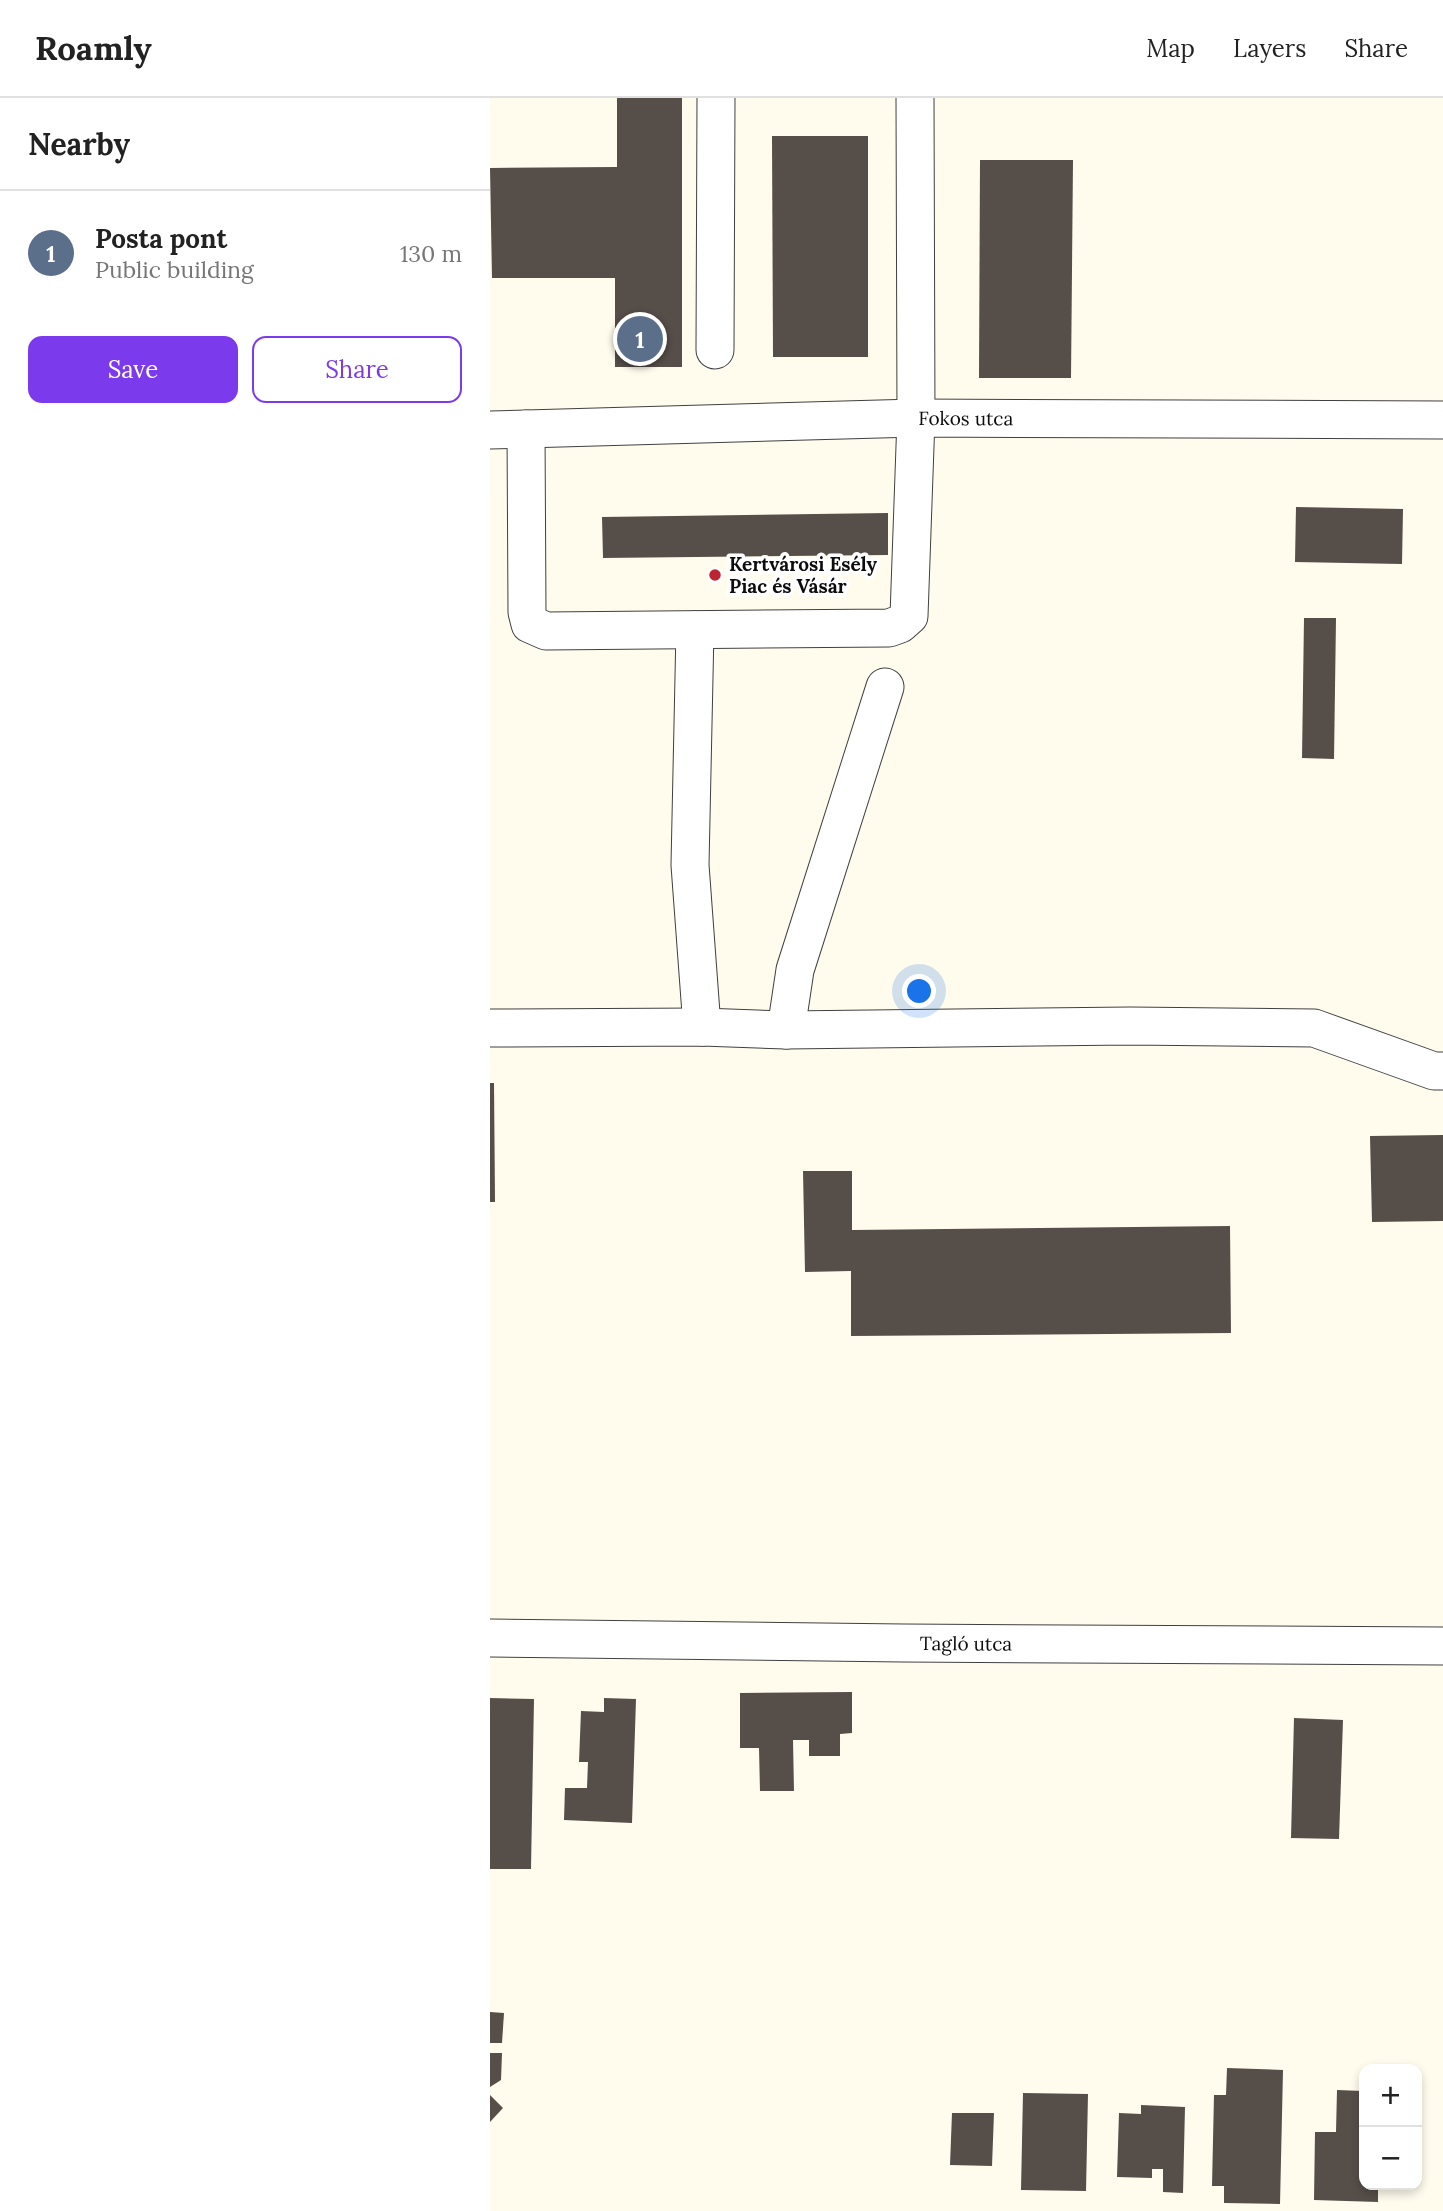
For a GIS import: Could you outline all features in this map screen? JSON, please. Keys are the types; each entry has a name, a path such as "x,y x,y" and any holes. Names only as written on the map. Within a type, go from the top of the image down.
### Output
{"street":[{"path":"715,350 716,98"},
{"path":"526,429 527,612 530,624 546,631 889,628 900,624 909,616 916,418 915,98"},
{"name":"Fokos utca","path":"490,430 916,418 1443,420"},
{"path":"695,630 690,865 702,1027"},
{"path":"786,1030 795,970 886,687"},
{"path":"490,1028 1314,1028 1434,1071 1443,1071"},
{"name":"Tagló utca","path":"490,1638 1443,1646"}],"building":[{"path":"617,98 682,98 682,367 615,367 615,278 492,278 490,168 617,167"},
{"path":"772,136 868,136 868,357 773,357"},
{"path":"980,160 1073,160 1071,378 979,378"},
{"path":"1296,507 1403,509 1402,564 1295,562"},
{"path":"888,513 888,555 603,558 602,517"},
{"path":"1304,618 1336,618 1334,759 1302,758"},
{"path":"490,1083 494,1083 495,1202 490,1202"},
{"path":"1443,1135 1443,1221 1372,1222 1370,1136"},
{"path":"803,1171 852,1171 852,1230 1230,1226 1231,1333 851,1336 851,1271 805,1272"},
{"path":"852,1692 852,1733 840,1734 840,1756 809,1756 809,1740 793,1740 794,1791 760,1791 759,1748 740,1748 740,1693"},
{"path":"490,1698 534,1699 531,1869 490,1869"},
{"path":"604,1698 636,1699 632,1823 564,1820 565,1788 587,1788 588,1762 579,1762 581,1711 604,1712"},
{"path":"1294,1718 1343,1720 1339,1839 1291,1838"},
{"path":"490,2012 504,2013 502,2043 490,2043"},
{"path":"490,2053 502,2053 501,2080 490,2087"},
{"path":"1227,2068 1283,2070 1280,2204 1224,2203 1224,2186 1212,2186 1214,2095 1226,2095"},
{"path":"1337,2090 1359,2091 1359,2190 1378,2190 1378,2202 1314,2200 1315,2132 1336,2132"},
{"path":"1023,2093 1088,2094 1086,2191 1021,2190"},
{"path":"490,2095 503,2108 490,2122"},
{"path":"1141,2105 1185,2107 1183,2193 1163,2192 1163,2169 1152,2169 1152,2178 1117,2177 1119,2113 1141,2114"},
{"path":"952,2113 994,2113 992,2166 950,2165"}],"place":[{"name":"Posta pont","path":"640,339"},
{"name":"Kertvárosi Esély Piac és Vásár","path":"715,575"}]}
